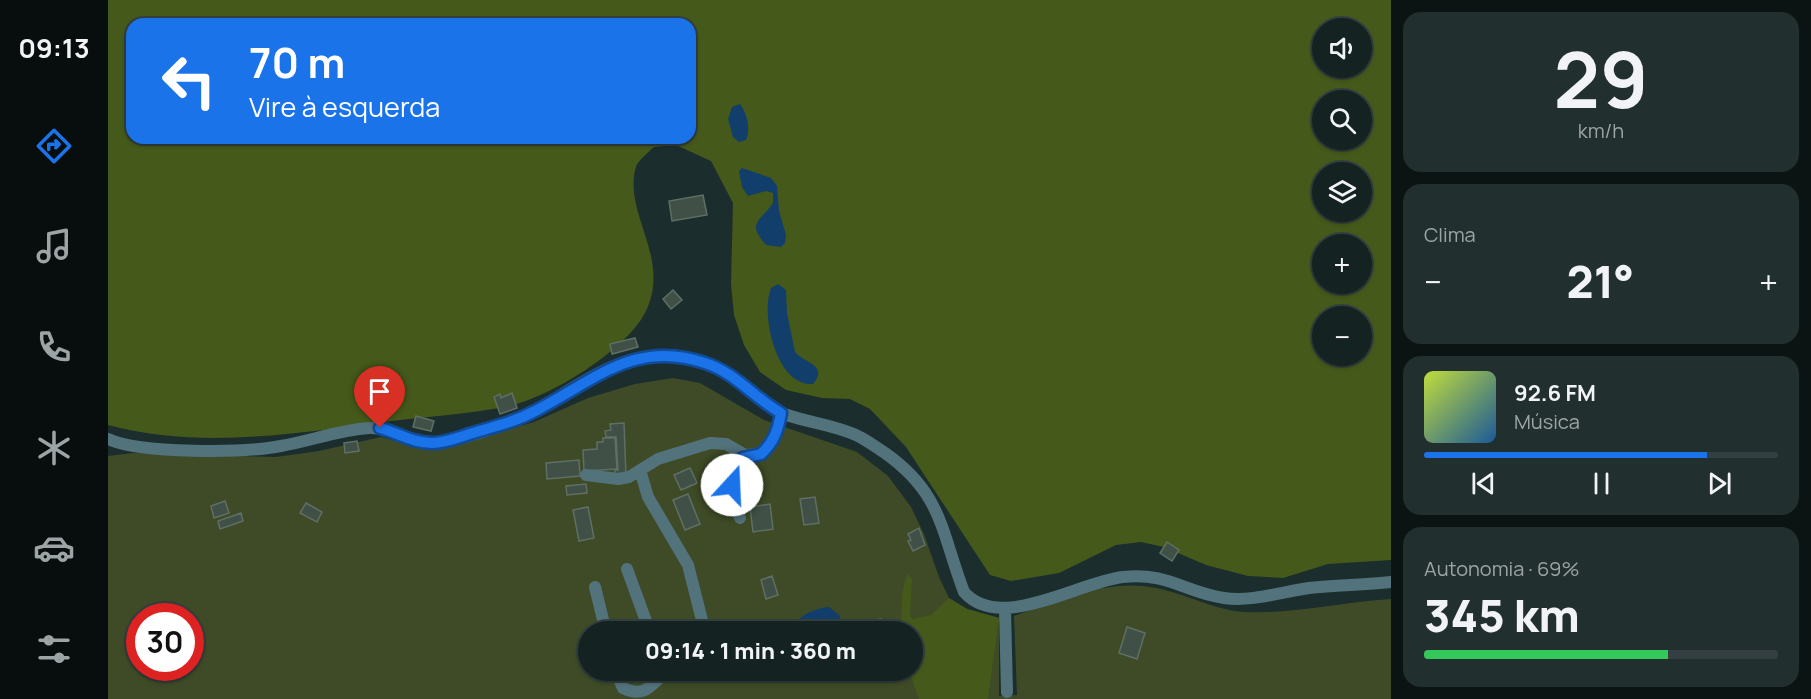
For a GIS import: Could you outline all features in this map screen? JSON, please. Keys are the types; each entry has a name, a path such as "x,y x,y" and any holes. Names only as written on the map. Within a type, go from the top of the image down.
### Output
{"street":[{"path":"110,442 166,449 253,450 373,428 418,442 440,443 512,422 607,369 635,358 662,355 707,364 729,374 766,405 781,413 831,425 855,434 900,464 917,480 933,502 945,531 964,592 976,602 1005,610 1038,602 1095,582 1123,577 1168,579 1223,598 1247,600 1312,588 1391,582"},
{"path":"586,475 618,479 676,452 710,443 726,444 745,455 761,454 774,438 781,413"},
{"path":"740,518 732,476 735,464 745,455"},
{"path":"640,470 648,497 688,565 702,621"},
{"path":"627,569 646,621"},
{"path":"595,587 603,621"},
{"path":"1005,610 1007,692"},
{"path":"620,681 623,688 636,693 648,690 657,681"}],"green space":[{"path":"108,0 1391,0 1391,560 1328,564 1283,578 1248,576 1206,565 1164,547 1141,542 1116,545 1059,573 1011,581 990,575 906,447 870,409 850,399 822,398 786,390 760,372 744,345 734,315 731,284 733,203 711,161 676,145 654,147 636,167 635,202 651,255 653,274 652,293 645,313 635,328 604,357 565,383 526,401 480,411 285,434 250,437 179,437 108,425"},
{"path":"673,378 700,383 764,420 857,452 888,476 911,507 949,598 967,609 999,618 999,696 1017,695 1014,616 1084,592 1120,586 1138,586 1156,588 1233,611 1245,612 1300,610 1391,599 1391,699 108,699 108,456 133,453 276,457 319,451 381,437 417,447 446,447 534,422 588,398 635,384"},
{"path":"908,574 912,579 910,616 913,619 931,615 949,598 967,609 999,618 988,699 919,699 913,681 923,681 923,621 902,621"}],"water":[{"path":"740,104 745,112 748,131 746,140 739,142 733,137 728,119 732,107"},
{"path":"742,168 771,178 777,186 779,211 786,235 785,243 781,247 766,245 756,227 757,222 773,203 773,193 766,191 748,196 742,187 739,171"},
{"path":"778,284 786,290 787,313 795,352 817,368 817,378 813,384 800,382 790,374 781,363 774,348 768,315 768,300 771,288"},
{"path":"829,607 840,616 840,621 797,621 817,609"}],"building":[{"path":"703,195 707,215 672,221 669,201"},
{"path":"673,290 682,300 671,309 663,299"},
{"path":"635,338 638,347 612,354 610,344"},
{"path":"512,393 517,408 500,414 494,397 500,394 501,398"},
{"path":"416,416 434,421 431,431 413,427"},
{"path":"624,423 626,476 615,477 615,470 618,470 616,437 606,437 605,431 611,430 610,424"},
{"path":"603,438 615,438 617,469 584,471 583,450 597,449 597,442 603,442"},
{"path":"357,441 359,451 345,453 344,443"},
{"path":"579,460 580,476 547,479 546,463"},
{"path":"690,468 697,483 681,490 674,475"},
{"path":"757,477 758,490 742,491 741,478"},
{"path":"586,484 587,493 567,495 566,486"},
{"path":"688,494 700,524 685,530 673,500"},
{"path":"815,497 819,523 804,525 800,499"},
{"path":"225,501 229,513 214,518 211,506"},
{"path":"306,503 322,512 317,522 300,513"},
{"path":"770,504 773,529 753,532 750,507"},
{"path":"588,507 594,538 579,541 573,510"},
{"path":"241,513 243,521 220,529 218,521"},
{"path":"919,528 925,545 913,551 908,541 911,540 908,534"},
{"path":"1167,542 1179,550 1172,561 1160,553"},
{"path":"772,576 778,595 766,599 761,580"},
{"path":"1127,627 1145,633 1137,659 1119,653"}],"route":[{"path":"380,428 418,442 440,443 512,422 538,410 607,369 635,358 662,355 684,357 729,374 766,405 781,413 769,447 761,454 745,455 735,464 732,485"}]}
